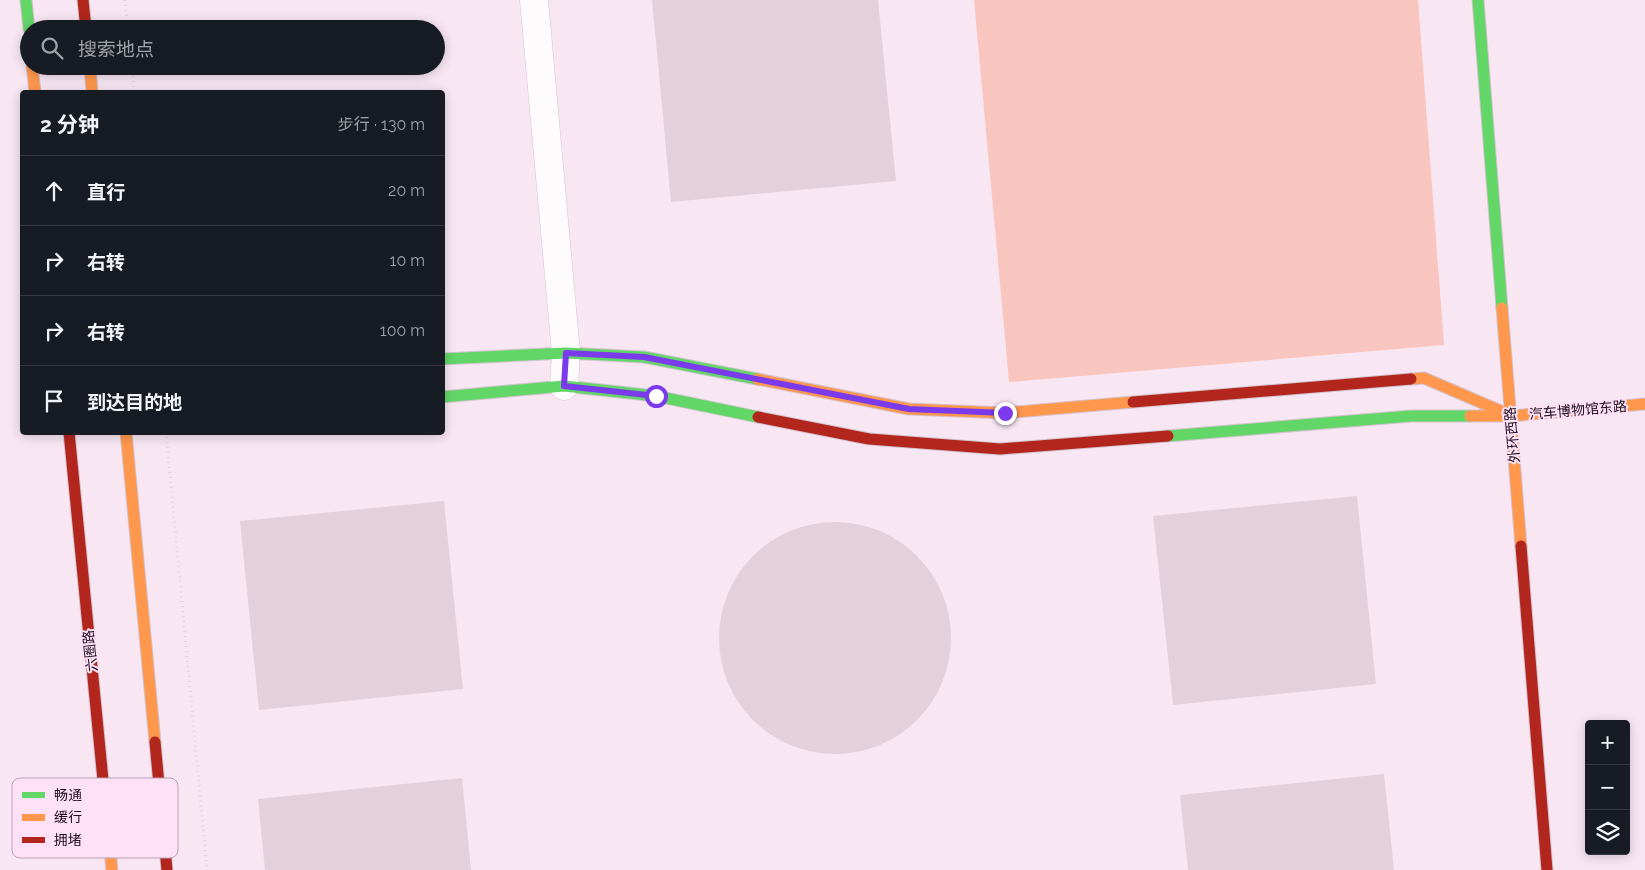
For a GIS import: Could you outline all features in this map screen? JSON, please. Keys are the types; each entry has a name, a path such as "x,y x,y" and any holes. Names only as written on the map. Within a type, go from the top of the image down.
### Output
{"street":[{"path":"26,0 28,20"},
{"path":"83,0 85,20"},
{"path":"534,0 566,353 564,386"},
{"name":"外环西路","path":"1478,0 1547,870"},
{"path":"33,75 35,90"},
{"path":"91,75 92,90"},
{"path":"445,359 566,353 644,357 909,409 1005,413 1424,378 1511,416"},
{"name":"汽车博物馆东路","path":"445,397 564,386 656,396 869,439 1000,449 1411,416 1511,416 1645,404"},
{"name":"六圈路","path":"68,435 103,778"},
{"path":"126,435 158,778"}],"path":[{"path":"125,0 127,20"},
{"path":"133,75 134,90"},
{"path":"166,435 207,870"}],"shaded area":[{"path":"974,0 1418,0 1444,345 1009,382"}],"building":[{"path":"652,0 878,0 896,181 671,202"},
{"path":"1357,496 1376,684 1173,705 1153,516"},
{"path":"444,501 463,689 259,710 240,521"},
{"path":"824,522 846,522 869,527 900,541 925,564 932,573 946,604 951,627 949,661 937,693 925,712 909,728 900,735 869,749 846,754 824,754 801,749 770,735 745,712 738,703 724,672 719,649 719,627 724,604 738,573 761,548 770,541 801,527"},
{"path":"1384,774 1394,870 1188,870 1180,795"},
{"path":"462,778 471,870 265,870 258,799"}],"traffic: fast":[{"path":"26,0 28,20"},
{"path":"1478,0 1502,308"},
{"path":"445,359 566,353 644,357 757,379"},
{"path":"445,397 564,386 656,396 758,417"},
{"path":"1168,436 1411,416 1470,416"}],"traffic: slow":[{"path":"33,75 35,90"},
{"path":"91,75 92,90"},
{"path":"1502,308 1521,546"},
{"path":"1411,379 1424,378 1503,412"},
{"path":"757,379 909,409 1005,413 1133,402"},
{"path":"1470,416 1511,416 1645,404"},
{"path":"126,435 155,742"},
{"path":"111,858 112,870"}],"traffic: jam":[{"path":"83,0 85,20"},
{"path":"1133,402 1411,379"},
{"path":"758,417 869,439 1000,449 1168,436"},
{"path":"69,435 103,778"},
{"path":"1521,546 1547,870"},
{"path":"155,742 158,778"},
{"path":"166,858 167,870"}],"route":[{"path":"656,396 564,386 566,353 644,357 909,409 1005,413"}]}
